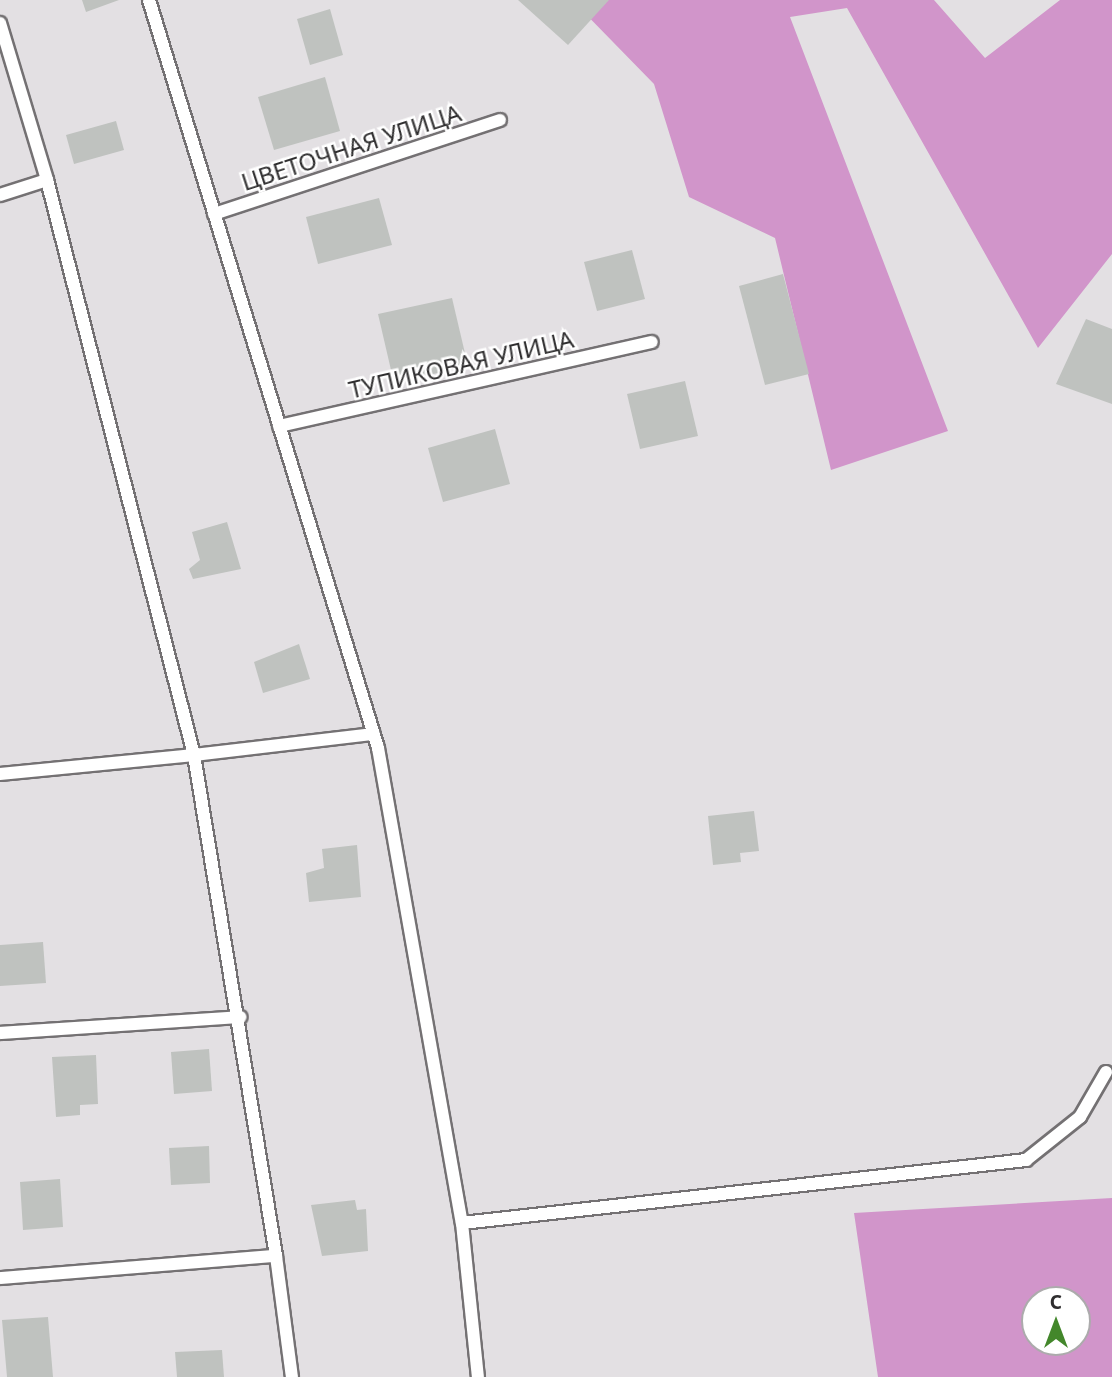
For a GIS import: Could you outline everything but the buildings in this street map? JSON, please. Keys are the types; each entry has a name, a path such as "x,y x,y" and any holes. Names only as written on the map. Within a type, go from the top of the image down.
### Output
{"lane":[{"path":"149,0 374,734 461,1223 478,1377"},
{"path":"0,23 47,180 194,755 240,1017 292,1377"},
{"name":"ЦВЕТОЧНАЯ УЛИЦА","path":"215,214 500,120"},
{"path":"0,195 47,180"},
{"name":"ТУПИКОВАЯ УЛИЦА","path":"279,426 652,342"},
{"path":"0,774 374,734"},
{"path":"0,1033 240,1017"},
{"path":"461,1223 1026,1160 1080,1116 1106,1072"},
{"path":"0,1278 276,1256"}],"shaded area":[{"path":"572,0 934,0 985,58 1060,0 1112,0 1112,254 1038,348 847,8 790,17 948,431 831,470 775,238 689,197 654,84"},
{"path":"1112,1198 1112,1377 878,1377 854,1213"}]}
